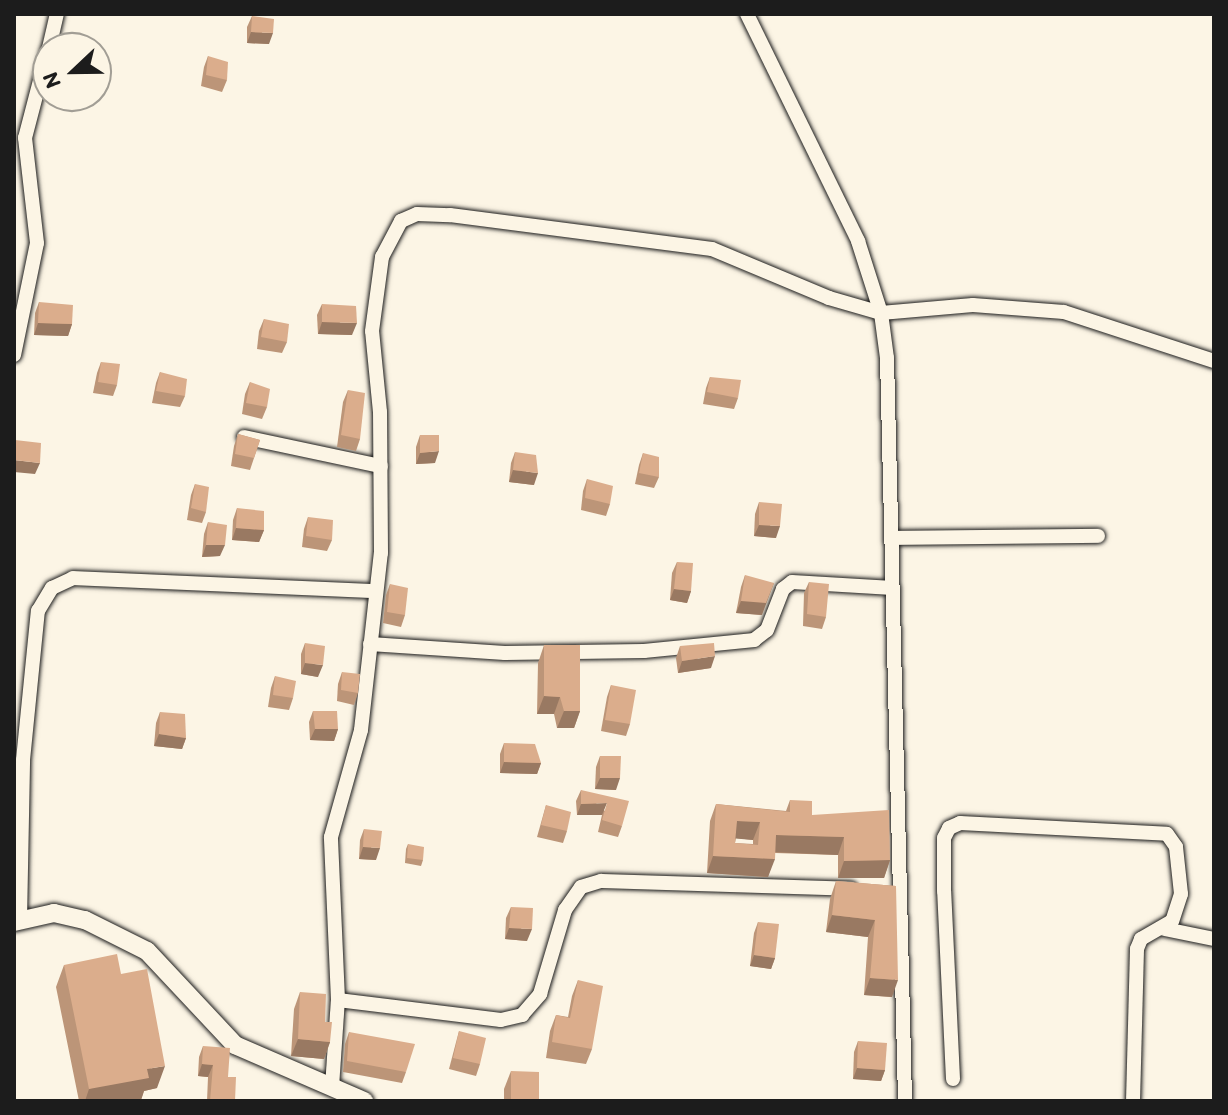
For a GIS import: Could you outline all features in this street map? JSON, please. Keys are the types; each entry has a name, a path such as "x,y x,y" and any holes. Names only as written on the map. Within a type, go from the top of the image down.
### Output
{"street":[{"path":"747,14 858,241 881,313 887,358 905,1101"},
{"path":"14,355 37,243 25,138 32,111"},
{"path":"332,1087 338,1000 331,837 361,730 376,591 381,466 372,331 382,257 401,221 417,214 712,249 829,298 881,313 973,305 1064,312 1214,361"},
{"path":"239,437 381,466"},
{"path":"892,538 1098,536"},
{"path":"364,1101 235,1045 147,951 54,913 17,921 23,760 38,611 52,588 73,578 376,591"},
{"path":"370,644 505,653 644,651 754,640 767,630 783,589 792,582 893,588"},
{"path":"953,1079 944,891 944,838 949,828 960,823 1167,834 1176,847 1181,894 1165,929"},
{"path":"338,1000 501,1020 522,1015 540,994 565,910 581,887 601,881 869,890"},
{"path":"884,891 900,891"},
{"path":"1133,1101 1137,949 1141,939 1165,929 1214,939"}],"building":[{"path":"252,16 274,19 273,33 251,32"},
{"path":"208,56 228,62 227,80 206,75"},
{"path":"39,302 73,305 72,324 38,323"},
{"path":"322,304 356,306 357,323 322,322"},
{"path":"264,319 289,324 287,342 261,337"},
{"path":"101,362 120,364 117,385 98,382"},
{"path":"160,372 187,379 185,396 156,391"},
{"path":"710,377 741,380 738,398 707,392"},
{"path":"250,382 270,389 267,407 246,403"},
{"path":"348,390 365,393 360,439 341,435"},
{"path":"238,434 260,440 254,458 235,454"},
{"path":"420,435 439,435 439,451 420,453"},
{"path":"15,440 41,443 40,463 14,460"},
{"path":"515,452 536,455 538,473 513,470"},
{"path":"643,453 659,457 659,477 639,473"},
{"path":"587,479 613,486 610,504 585,498"},
{"path":"195,484 209,487 206,512 191,508"},
{"path":"759,502 782,504 780,526 759,525"},
{"path":"237,508 264,511 264,530 236,528"},
{"path":"308,517 333,520 332,540 306,536"},
{"path":"208,522 227,525 225,545 206,545"},
{"path":"677,562 693,563 691,591 674,589"},
{"path":"745,575 774,583 766,603 741,601"},
{"path":"809,582 829,584 826,617 807,614"},
{"path":"390,584 408,588 405,615 387,612"},
{"path":"305,643 325,646 323,665 305,663"},
{"path":"714,643 715,656 682,661 680,646"},
{"path":"544,645 580,645 580,711 564,711 560,697 544,696"},
{"path":"342,672 360,674 358,693 341,690"},
{"path":"275,676 296,681 293,698 273,695"},
{"path":"611,685 636,690 630,724 605,720"},
{"path":"313,711 337,711 338,729 315,729"},
{"path":"160,712 185,714 186,738 159,734"},
{"path":"504,743 535,744 541,763 504,762"},
{"path":"600,756 621,756 620,778 600,778"},
{"path":"581,790 629,801 622,826 602,820 607,803 581,804"},
{"path":"790,800 812,801 812,815 889,810 890,860 844,861 844,837 776,835 775,859 713,856 716,804 790,812","holes":["737,821 760,822 758,845 735,843"]},
{"path":"546,805 571,812 567,831 541,825"},
{"path":"364,829 382,831 380,848 363,847"},
{"path":"408,844 424,847 423,860 407,858"},
{"path":"836,881 896,886 898,980 870,978 875,920 832,915"},
{"path":"511,907 533,908 532,929 509,928"},
{"path":"758,922 779,924 775,958 754,955"},
{"path":"117,954 121,974 147,969 165,1066 147,1069 149,1078 89,1089 64,965"},
{"path":"578,980 603,986 592,1049 552,1042 556,1015 570,1018"},
{"path":"300,992 326,994 325,1022 332,1022 330,1042 298,1039"},
{"path":"459,1031 486,1038 480,1064 453,1058"},
{"path":"349,1032 415,1044 406,1072 347,1061"},
{"path":"858,1041 887,1043 885,1070 857,1068"},
{"path":"203,1046 230,1048 228,1077 236,1077 235,1101 210,1101 213,1065 202,1064"},
{"path":"511,1071 539,1072 539,1101 511,1101"}]}
